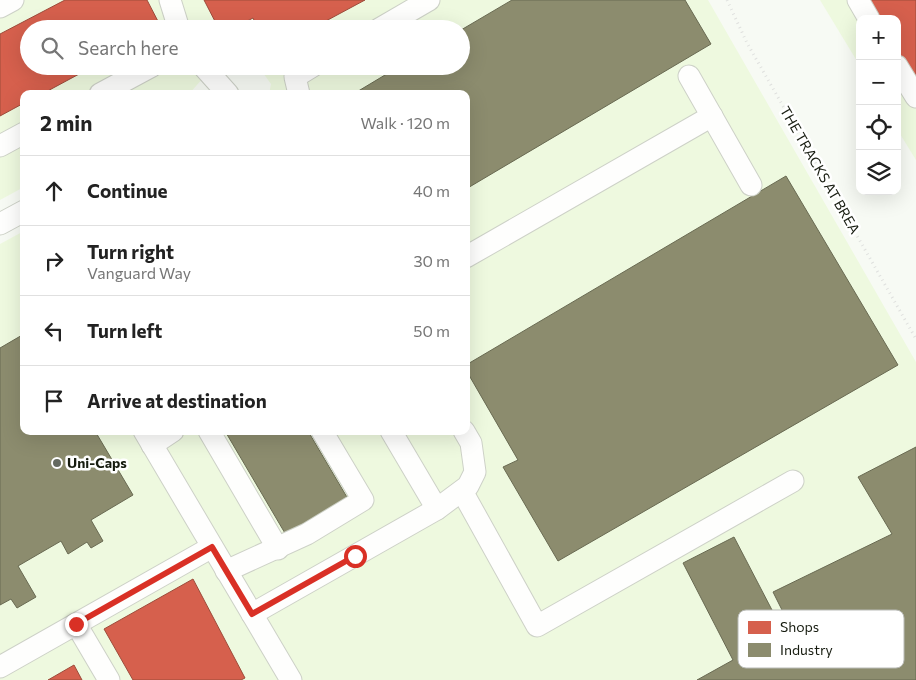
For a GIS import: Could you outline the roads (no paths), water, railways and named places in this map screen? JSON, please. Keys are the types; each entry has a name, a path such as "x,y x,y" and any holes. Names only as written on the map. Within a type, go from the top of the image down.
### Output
{"street":[{"path":"0,7 14,0"},
{"path":"170,0 176,20"},
{"path":"395,20 429,0"},
{"path":"858,0 867,15"},
{"path":"901,73 916,97"},
{"path":"107,90 135,75"},
{"path":"211,75 224,90"},
{"path":"297,90 295,77 298,75"},
{"path":"689,76 752,185"},
{"path":"470,255 712,116"},
{"path":"0,146 20,136"},
{"path":"211,435 278,549"},
{"path":"226,571 278,549 363,500 324,435"},
{"path":"393,435 437,509"},
{"path":"252,614 437,509 468,486 475,472 470,443 466,435"},
{"path":"148,438 291,680"},
{"path":"462,490 538,626 793,481"},
{"path":"0,667 212,547"},
{"path":"76,624 109,680"}],"place":[{"name":"Uni-Caps","path":"57,463"}]}
